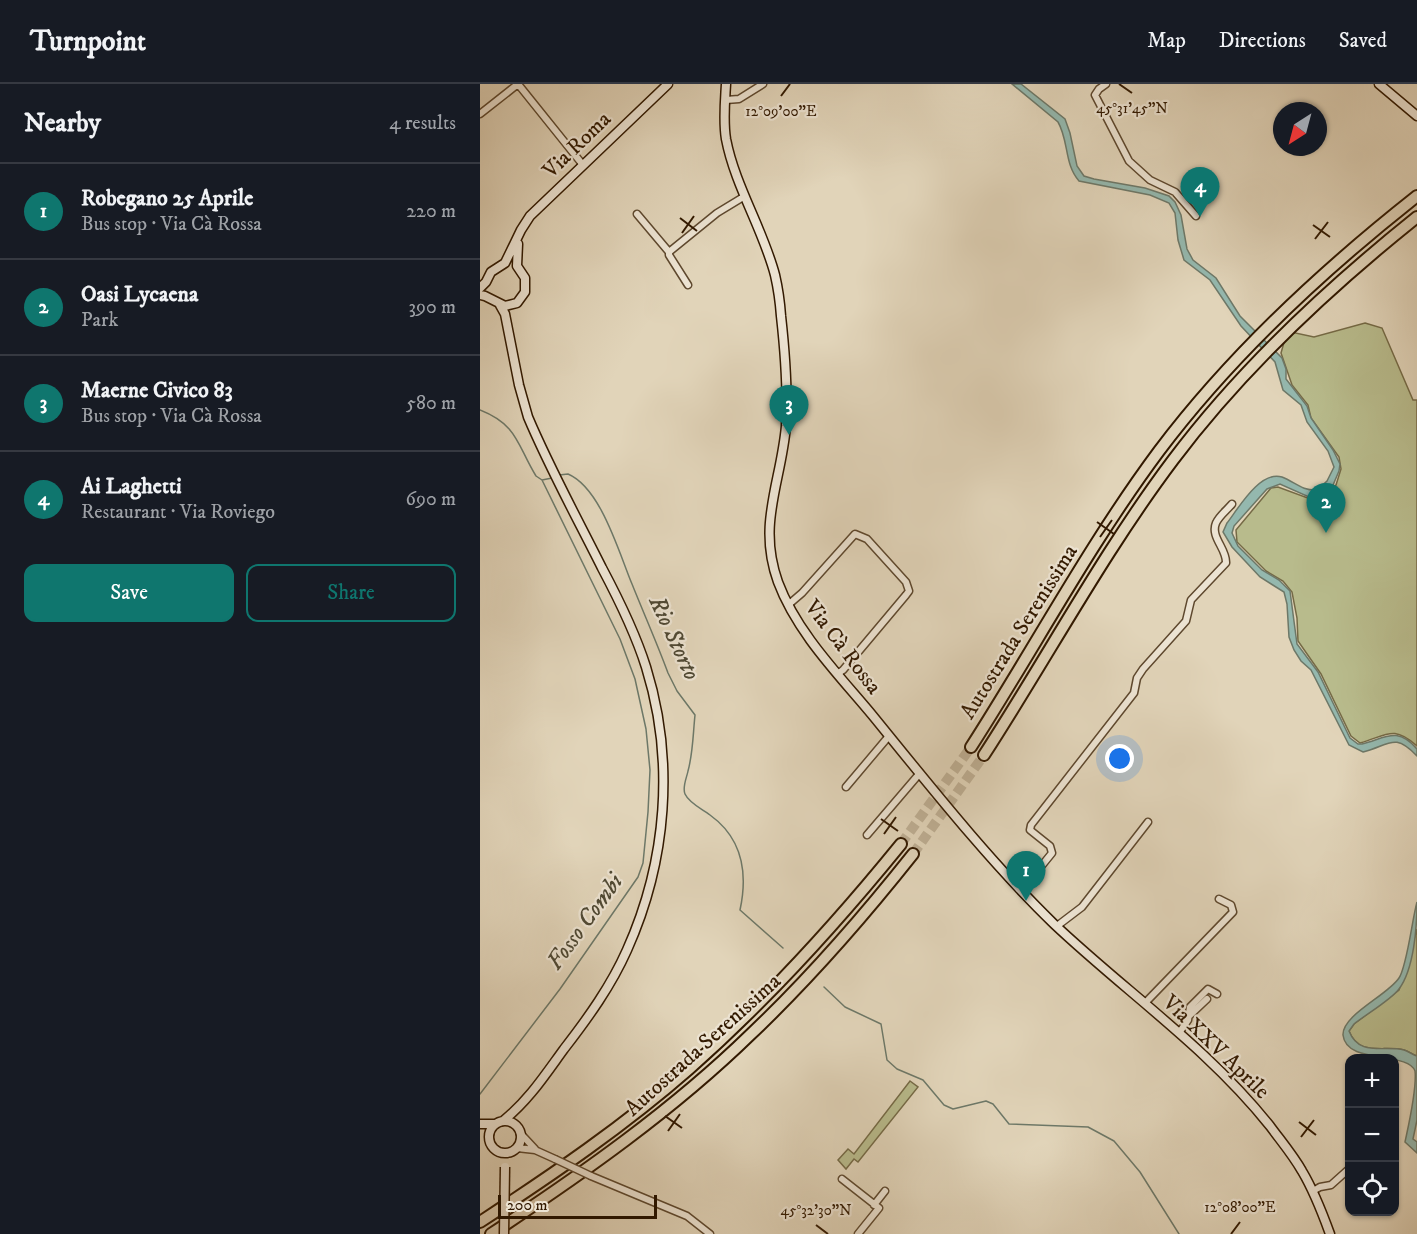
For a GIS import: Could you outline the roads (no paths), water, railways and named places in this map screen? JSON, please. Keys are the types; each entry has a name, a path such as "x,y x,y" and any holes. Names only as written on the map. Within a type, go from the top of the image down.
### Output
{"highway":[{"name":"Autostrada Serenissima","path":"971,747 1133,487 1186,417 1247,347 1348,252 1417,196"},
{"name":"Autostrada Serenissima","path":"984,755 1147,496 1199,426 1259,358 1314,305 1362,261 1417,217"},
{"name":"Autostrada Serenissima","path":"480,1222 558,1170 625,1121 688,1069 804,957 837,921 901,843"},
{"name":"Autostrada Serenissima","path":"491,1234 576,1177 634,1134 751,1035 848,933 913,854"}],"main road":[{"name":"Via Roma","path":"502,266 510,256 530,216 668,84"},
{"name":"Via Cà Rossa","path":"726,84 725,135 730,156 776,277 781,318 787,403 786,425 770,509 769,545 778,582 788,605 811,641 837,674 1022,890 1070,938"},
{"path":"1379,84 1416,115"},
{"path":"518,237 516,258 519,271"},
{"path":"490,298 483,285 491,272 502,266 511,266 525,278 524,296 517,303 512,315 511,337"},
{"path":"480,296 490,298 500,305 505,314 524,404 546,456 629,622 646,667 660,728 664,800 652,876 637,927 627,951 588,1017 523,1104 518,1117 521,1143 505,1167"},
{"path":"500,305 509,306 517,303"},
{"name":"Via XXV Aprile","path":"1070,938 1231,1081 1261,1115 1288,1150 1313,1191 1330,1234"},
{"path":"488,1135 489,1131 499,1122 523,1104"},
{"path":"504,1234 505,1167 498,1152 490,1144 488,1135 480,1126 512,1122 520,1131"},
{"path":"498,1152 506,1154 515,1150"}],"street":[{"path":"480,114 518,84 583,165"},
{"path":"726,100 739,99 763,84"},
{"path":"1106,84 1095,94 1129,161 1150,180 1175,192 1196,216"},
{"path":"669,252 717,213 745,196"},
{"path":"638,214 669,252 688,285"},
{"path":"1022,890 1052,853 1050,846 1030,830 1031,825 1134,693 1137,678 1143,669 1186,621 1191,600 1226,564 1224,551 1215,535 1215,528 1216,522 1232,504"},
{"path":"788,605 802,593 855,534 867,539 906,582 909,591 906,595 843,670 837,674"},
{"path":"846,787 889,736"},
{"path":"867,836 920,773"},
{"path":"1057,926 1082,907 1148,822"},
{"path":"1144,1003 1233,912 1231,905 1220,899"},
{"path":"1189,1016 1190,1007 1208,989 1216,994"},
{"path":"1179,1033 1189,1016 1207,999"},
{"path":"520,1131 535,1150"},
{"path":"515,1150 535,1150 687,1216 710,1234"},
{"path":"1313,1191 1320,1186 1331,1185 1345,1172"},
{"path":"842,1179 879,1208 858,1234"},
{"path":"874,1205 885,1191"}],"water":[{"path":"1012,84 1021,84 1065,119 1077,166 1084,176 1145,188 1169,196 1175,202 1181,215 1187,249 1193,260 1216,278 1240,316 1282,358 1286,369 1286,379 1307,406 1311,418 1333,450 1340,464 1339,471 1333,485 1316,497 1309,497 1280,484 1267,489 1234,526 1232,533 1238,546 1262,570 1279,580 1290,591 1297,644 1318,672 1350,738 1362,744 1397,736 1410,742 1417,749 1417,756 1403,744 1397,742 1363,752 1349,745 1311,670 1294,650 1289,637 1284,592 1260,577 1232,547 1223,532 1243,500 1266,479 1274,476 1282,477 1312,490 1317,490 1327,481 1334,467 1328,451 1307,422 1301,405 1283,390 1275,362 1241,326 1210,280 1184,260 1178,240 1175,213 1169,203 1150,195 1079,181 1071,167 1058,122"},
{"path":"1417,902 1414,947 1404,981 1384,1003 1354,1024 1349,1031 1353,1039 1366,1047 1404,1050 1417,1056 1417,1120 1413,1139 1417,1142 1417,1153 1405,1142 1414,1096 1415,1071 1410,1065 1399,1061 1399,1054 1365,1054 1355,1050 1347,1044 1343,1035 1350,1020 1357,1013 1393,985 1399,978"}],"waterway":[{"name":"Rio Storto","path":"480,410 493,416 509,429 536,476 542,480 552,478"},
{"name":"Rio Storto","path":"559,475 568,474 580,481 608,523 668,673 677,691 695,715 691,757 684,785 685,794 721,824 736,845 743,883 740,910 783,948"},
{"name":"Fosso Combi","path":"480,1094 560,989 638,877 643,863 650,770 646,729 635,679 620,639 542,480"},
{"name":"Rio Storto","path":"824,987 845,1007 881,1024 887,1060 897,1069 923,1080 944,1105 953,1109 986,1101 993,1104 1009,1124 1088,1127 1114,1141 1140,1172 1179,1234"}],"tunnel":[{"path":"901,844 971,747"},
{"path":"913,854 984,755"}],"place":[{"name":"Ai Laghetti","path":"1200,217"},
{"name":"Maerne Civico 83","path":"789,435"},
{"name":"Oasi Lycaena","path":"1326,533"},
{"name":"Robegano 25 Aprile","path":"1026,901"}]}
